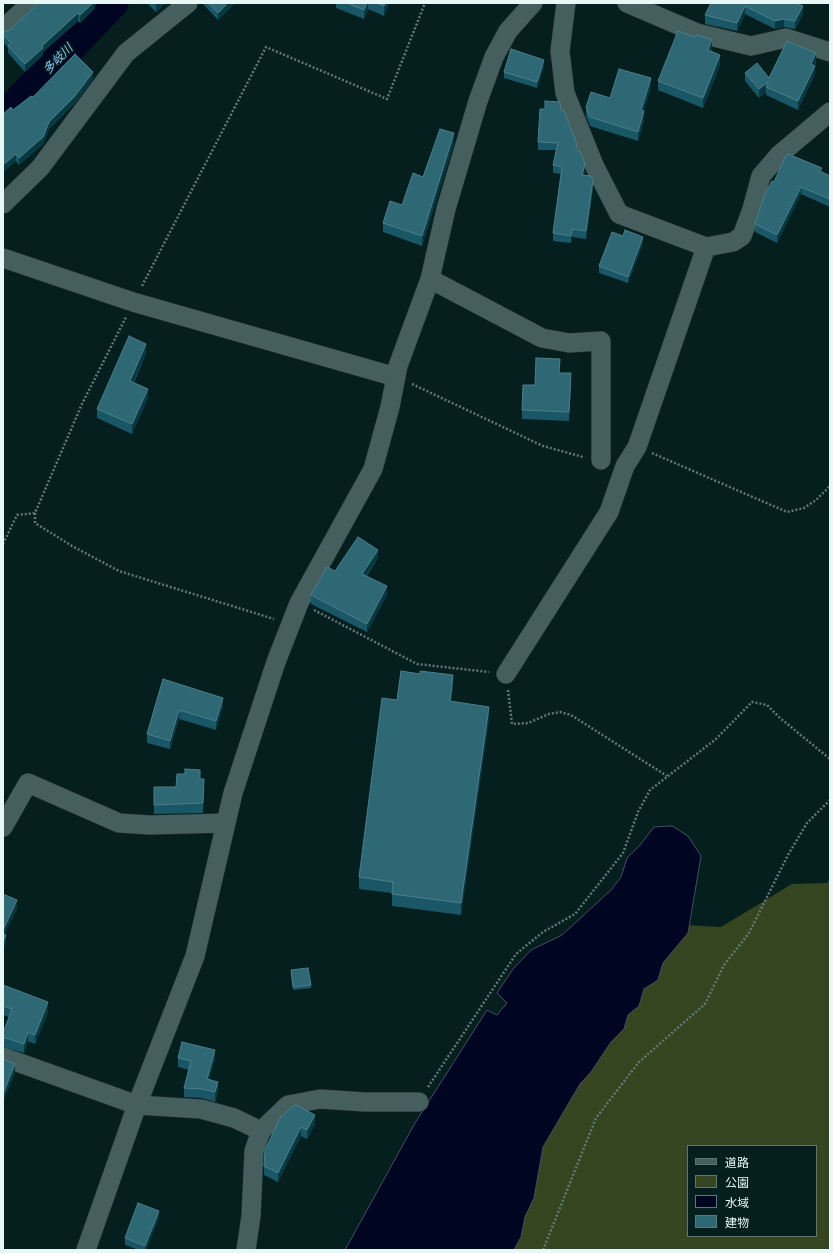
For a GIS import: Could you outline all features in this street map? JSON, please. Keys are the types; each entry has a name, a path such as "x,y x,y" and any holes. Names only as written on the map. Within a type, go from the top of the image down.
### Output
{"street":[{"path":"3,29 31,3"},
{"path":"3,204 40,168 126,53 188,3"},
{"path":"86,1250 137,1105 195,956 233,793 266,691 299,603 373,469 390,407 398,366 430,279 446,209 478,101 494,57 508,31 533,3"},
{"path":"566,3 560,51 565,93 594,165 619,214 706,247 733,242 742,236 752,209 761,176 779,154 830,112"},
{"path":"627,3 697,33 751,46 786,38 830,52"},
{"path":"506,674 608,512 625,466 637,447 706,247"},
{"path":"3,258 133,302 396,377"},
{"path":"430,279 542,338 569,343 601,342 601,460"},
{"path":"3,827 28,783 119,823 150,825 226,823"},
{"path":"3,1057 137,1105 201,1109 234,1118 261,1132"},
{"path":"246,1250 251,1216 254,1152 261,1132 288,1105 320,1099 365,1102 419,1102"}],"path":[{"path":"291,624 119,571 72,546 35,523 35,513 82,404 133,302 266,47 387,99 425,3"},
{"path":"396,377 543,446 601,460"},
{"path":"637,447 787,512 804,508 816,500 830,486"},
{"path":"3,544 18,515 35,513"},
{"path":"299,603 417,664 506,674 512,724 528,723 549,714 560,712 571,715 668,776"},
{"path":"419,1102 516,954 543,932 575,914 600,885 623,853 638,812 650,790 716,739 752,702 767,705 830,759"},
{"path":"543,1250 596,1118 639,1062 705,1004 724,965 749,933 788,855 807,823 830,800"}],"green space":[{"path":"830,878 830,1250 484,1250 667,924 721,927 792,884 827,883"}],"water":[{"path":"672,826 688,836 701,856 688,933 663,963 658,980 644,989 639,1006 628,1015 624,1029 611,1042 591,1072 580,1084 543,1147 534,1198 525,1217 521,1237 514,1250 345,1250 415,1123 487,1010 497,1015 507,1003 497,993 513,969 531,950 562,935 611,890 621,877 627,858 640,845 654,827"}],"building":[{"path":"39,3 93,3 80,15 78,13 25,64 8,46 11,43 3,32 10,30"},
{"path":"208,3 228,3 218,13"},
{"path":"347,3 367,3 364,10"},
{"path":"376,3 385,3 384,6"},
{"path":"711,3 796,3 803,6 795,21 784,19 775,21 745,6 737,23 705,15"},
{"path":"678,31 695,37 696,35 712,39 708,50 720,55 703,98 658,81"},
{"path":"787,41 816,53 811,64 815,66 798,101 766,87 768,82 759,89 745,73 757,63 769,78"},
{"path":"511,49 544,60 537,82 504,72"},
{"path":"75,54 93,72 75,96 49,122 43,137 19,158 16,154 3,165 3,114 11,107 13,110 31,96 33,97"},
{"path":"619,69 651,78 641,110 644,111 638,132 590,117 586,107 591,92 610,98"},
{"path":"545,101 560,102 561,111 564,111 577,144 576,150 580,151 585,164 582,175 591,176 593,180 586,231 572,229 571,236 553,233 562,167 553,165 558,143 538,142 540,109 545,109"},
{"path":"440,129 454,133 422,236 383,223 390,201 402,205 413,173 423,177"},
{"path":"788,154 822,168 820,171 830,176 830,199 801,187 777,235 755,224 765,194 772,181 774,182 785,157"},
{"path":"625,230 643,237 628,277 599,266 612,232 623,236"},
{"path":"129,336 146,344 130,381 148,389 132,424 97,409"},
{"path":"536,358 560,359 559,373 571,373 569,412 522,410 523,385 535,385"},
{"path":"358,537 378,550 362,574 387,586 367,624 311,595 327,567 335,571"},
{"path":"401,671 420,674 420,671 453,675 450,701 489,707 461,903 392,894 393,882 359,877 382,698 397,700"},
{"path":"163,679 223,698 216,721 179,710 170,741 147,734"},
{"path":"185,769 200,770 200,779 204,779 203,803 154,805 154,787 176,787 177,774 185,774"},
{"path":"3,894 17,900 3,930"},
{"path":"3,934 6,935 3,942"},
{"path":"308,968 311,985 293,987 291,970"},
{"path":"3,985 48,1002 35,1035 28,1032 24,1044 3,1037 3,1033 12,1009 3,1006"},
{"path":"182,1042 215,1050 207,1079 218,1082 215,1092 202,1089 184,1088 191,1061 178,1058"},
{"path":"3,1059 15,1064 3,1094"},
{"path":"296,1105 315,1115 307,1130 301,1127 278,1173 264,1166 265,1150 280,1118"},
{"path":"138,1203 159,1211 145,1246 125,1238"}],"waterway":[{"name":"多岐川","path":"3,115 10,110 113,3"}]}
